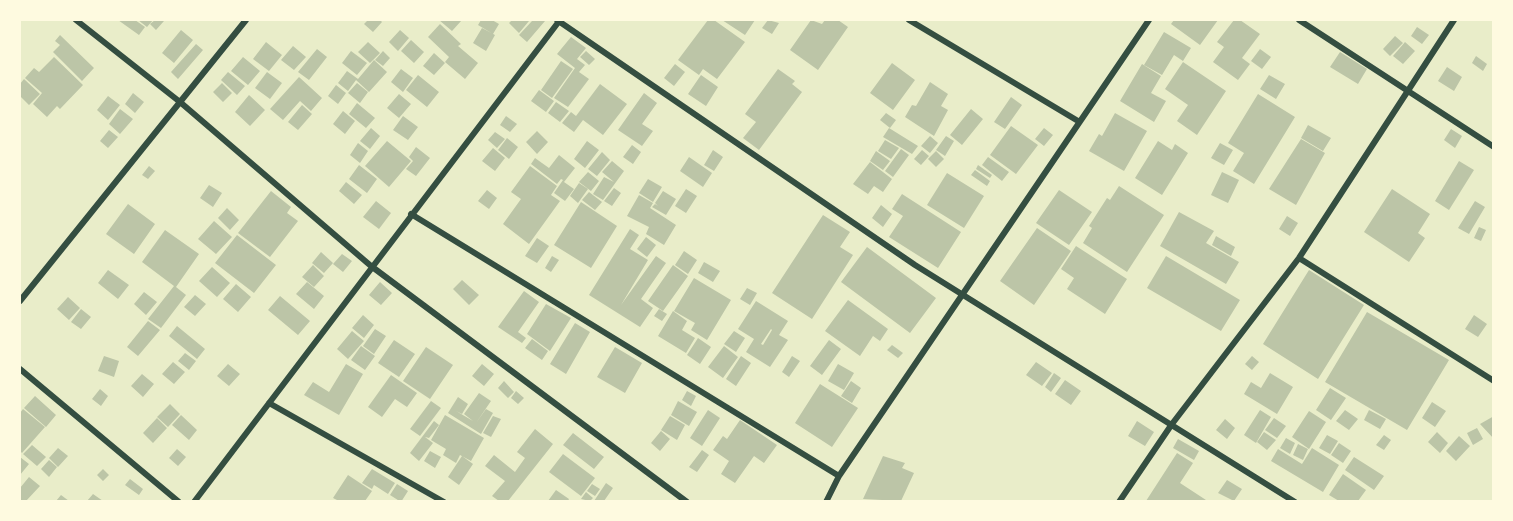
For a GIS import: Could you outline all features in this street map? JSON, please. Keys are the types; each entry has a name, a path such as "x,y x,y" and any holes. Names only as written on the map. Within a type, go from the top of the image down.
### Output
{"street":[{"path":"76,20 180,102 371,266 687,501"},
{"path":"20,301 246,20"},
{"path":"194,501 559,20 905,259 1294,501"},
{"path":"909,20 1078,121"},
{"path":"826,501 839,476 961,294 1149,20"},
{"path":"1299,20 1494,147"},
{"path":"1119,501 1172,424 1299,258 1454,20"},
{"path":"411,214 839,476"},
{"path":"1299,258 1494,381"},
{"path":"20,369 179,501"},
{"path":"269,403 444,501"}],"building":[{"path":"118,20 135,20 145,27 139,35"},
{"path":"138,20 153,20 147,27"},
{"path":"155,20 164,21 156,30 150,24"},
{"path":"368,20 382,22 373,32 364,24"},
{"path":"439,20 462,20 452,31"},
{"path":"481,20 492,20 499,24 493,34 478,25"},
{"path":"512,20 529,21 519,33 509,23"},
{"path":"530,20 545,21 527,42 519,35 532,21"},
{"path":"708,20 714,20 745,42 717,79 703,69 699,75 678,60"},
{"path":"722,20 755,20 745,35"},
{"path":"768,20 779,23 772,34 762,28"},
{"path":"811,20 822,24 825,20 838,20 848,27 818,70 790,50"},
{"path":"1174,20 1218,20 1200,45 1171,24"},
{"path":"1234,20 1240,20 1260,34 1242,58 1250,64 1238,80 1213,62 1224,47 1217,42"},
{"path":"440,24 461,44 458,46 478,63 465,79 445,62 449,57 428,37"},
{"path":"1417,27 1429,35 1422,44 1411,36"},
{"path":"482,28 495,35 486,51 473,43"},
{"path":"181,30 193,40 174,63 162,53"},
{"path":"400,30 409,38 398,51 389,42"},
{"path":"1164,32 1191,48 1183,61 1174,55 1162,75 1144,65"},
{"path":"60,35 94,68 82,81 53,52 60,45 55,41"},
{"path":"1395,36 1403,43 1390,56 1383,49"},
{"path":"571,37 586,48 577,59 585,65 579,72 589,79 568,107 554,98 575,68 557,54"},
{"path":"411,40 424,52 414,63 401,51"},
{"path":"266,42 282,55 269,71 253,59"},
{"path":"368,42 380,53 370,63 358,52"},
{"path":"1405,42 1415,51 1403,64 1393,56"},
{"path":"196,44 203,50 178,79 171,72"},
{"path":"293,46 306,57 294,70 281,60"},
{"path":"317,49 327,57 309,80 298,72"},
{"path":"1260,49 1271,57 1262,69 1251,61"},
{"path":"351,51 367,63 357,75 342,63"},
{"path":"383,51 390,58 383,66 375,60"},
{"path":"586,51 595,59 589,65 580,57"},
{"path":"1340,52 1367,69 1358,84 1330,67"},
{"path":"434,53 445,63 434,75 423,66"},
{"path":"1476,56 1487,64 1483,71 1472,63"},
{"path":"54,57 83,85 60,109 57,106 47,117 33,104 42,93 25,78 34,68 39,72"},
{"path":"243,57 260,71 248,85 231,71"},
{"path":"374,60 387,72 369,92 356,80 348,91 338,83 347,71 358,79"},
{"path":"561,61 573,69 552,98 541,90"},
{"path":"1183,62 1226,91 1197,135 1177,121 1188,105 1165,89"},
{"path":"892,63 915,80 893,110 870,93"},
{"path":"675,64 685,72 674,86 664,78"},
{"path":"1142,64 1161,76 1151,93 1166,101 1154,122 1120,101"},
{"path":"1447,67 1462,77 1454,91 1438,81"},
{"path":"401,69 413,78 403,92 391,82"},
{"path":"778,69 795,81 792,84 802,92 759,150 743,138 756,122 745,114"},
{"path":"228,72 245,86 237,95 221,80"},
{"path":"267,72 282,83 270,99 255,88"},
{"path":"418,75 439,92 427,107 406,90"},
{"path":"701,75 718,87 706,106 688,94"},
{"path":"1269,75 1285,84 1276,99 1260,89"},
{"path":"299,77 322,98 311,111 300,101 283,120 270,109"},
{"path":"24,79 40,94 29,105 20,96 20,84"},
{"path":"930,82 948,94 941,106 948,110 934,136 905,117 912,105 916,106"},
{"path":"222,83 232,93 223,102 213,92"},
{"path":"357,83 368,92 360,103 348,93"},
{"path":"600,84 627,104 603,135 583,120 574,132 562,123 571,112 576,116"},
{"path":"336,85 346,93 338,104 328,96"},
{"path":"539,90 554,101 546,112 531,101"},
{"path":"133,93 144,102 135,113 125,104"},
{"path":"644,93 657,103 642,124 653,131 642,146 618,130"},
{"path":"399,94 411,104 399,118 387,108"},
{"path":"1258,94 1295,117 1254,184 1233,171 1244,153 1228,143"},
{"path":"249,95 265,110 250,126 235,112"},
{"path":"108,96 120,105 108,120 97,110"},
{"path":"1011,97 1022,105 1005,129 994,122"},
{"path":"556,102 569,111 560,122 548,113"},
{"path":"357,103 375,118 366,128 349,114"},
{"path":"302,105 312,114 298,130 288,122"},
{"path":"120,109 133,119 120,134 109,124"},
{"path":"971,109 983,119 962,145 950,135"},
{"path":"343,111 355,121 345,134 333,124"},
{"path":"886,113 896,120 890,128 880,120"},
{"path":"1115,113 1147,131 1124,171 1089,151 1099,134 1102,136"},
{"path":"403,116 418,127 408,140 393,130"},
{"path":"506,116 517,124 510,132 500,125"},
{"path":"1308,125 1331,138 1323,151 1301,138"},
{"path":"1011,126 1038,145 1016,174 990,155"},
{"path":"371,128 380,136 370,149 360,141"},
{"path":"889,128 918,146 912,154 883,137"},
{"path":"1044,128 1053,135 1044,146 1035,139"},
{"path":"1451,129 1462,136 1455,148 1444,140"},
{"path":"109,130 118,137 108,148 100,141"},
{"path":"537,131 548,142 537,154 526,142"},
{"path":"495,132 505,139 497,148 488,140"},
{"path":"930,136 938,143 930,153 921,146"},
{"path":"946,136 954,141 945,156 936,150"},
{"path":"507,138 518,147 509,159 498,150"},
{"path":"1301,139 1325,153 1296,205 1269,189"},
{"path":"885,140 899,148 891,159 878,151"},
{"path":"387,141 411,161 389,187 365,166"},
{"path":"587,141 599,150 585,168 574,159"},
{"path":"1158,141 1172,150 1175,144 1188,153 1162,195 1135,178"},
{"path":"358,143 368,151 360,163 350,155"},
{"path":"1220,143 1233,150 1224,165 1211,158"},
{"path":"632,145 641,152 633,164 623,157"},
{"path":"416,147 430,158 416,176 406,169 413,161 409,157"},
{"path":"493,148 505,158 495,171 482,161"},
{"path":"901,149 909,155 893,177 885,171"},
{"path":"713,150 723,157 714,171 704,165"},
{"path":"922,150 929,156 921,165 914,159"},
{"path":"876,151 890,161 883,170 870,161"},
{"path":"936,151 944,159 936,167 928,159"},
{"path":"602,152 610,160 597,176 588,169"},
{"path":"559,155 575,168 564,182 574,189 565,201 554,193 563,180 561,179 557,184 531,164 535,158 549,168"},
{"path":"689,157 712,173 703,187 680,171"},
{"path":"988,157 1009,172 1002,181 982,165"},
{"path":"612,161 624,171 603,200 593,194 604,177 614,182 602,172"},
{"path":"1459,161 1474,170 1449,210 1435,201"},
{"path":"870,162 892,179 883,192 874,186 868,194 853,184"},
{"path":"359,165 377,179 367,193 349,179"},
{"path":"978,165 992,175 990,178 976,169"},
{"path":"149,166 155,171 148,179 142,175"},
{"path":"530,166 557,186 551,195 560,201 529,244 503,224 521,199 511,192"},
{"path":"975,170 990,181 987,186 971,175"},
{"path":"588,172 599,181 591,191 579,182"},
{"path":"1222,172 1239,180 1228,203 1211,195"},
{"path":"947,173 984,196 964,228 927,205"},
{"path":"648,179 662,187 653,202 639,193"},
{"path":"346,182 362,195 354,204 339,191"},
{"path":"579,183 588,189 578,203 570,196"},
{"path":"209,185 222,193 213,207 200,198"},
{"path":"1119,186 1164,215 1127,272 1083,243 1092,228 1089,226 1107,198 1110,200"},
{"path":"614,188 621,193 612,206 604,201"},
{"path":"686,189 697,196 686,213 675,206"},
{"path":"1392,189 1430,214 1418,233 1425,238 1409,262 1364,232"},
{"path":"487,190 497,198 489,209 478,201"},
{"path":"1059,190 1092,212 1069,245 1036,223"},
{"path":"271,191 291,207 287,213 298,221 270,257 238,233"},
{"path":"663,191 676,199 666,215 652,207 655,204 658,206 655,203"},
{"path":"589,192 602,202 595,210 582,200"},
{"path":"902,194 961,232 938,268 889,237 903,216 892,209"},
{"path":"639,195 653,203 650,208 676,225 664,245 646,234 649,227 627,216"},
{"path":"376,201 391,213 379,229 363,217"},
{"path":"1475,201 1485,207 1469,234 1458,228"},
{"path":"581,202 617,226 591,268 554,245"},
{"path":"128,204 155,224 134,254 106,234"},
{"path":"881,205 892,214 883,227 872,218"},
{"path":"227,208 239,220 230,230 218,218"},
{"path":"1179,212 1214,231 1206,243 1239,262 1226,284 1160,246"},
{"path":"823,215 850,232 840,247 853,255 812,319 772,293"},
{"path":"1287,216 1298,223 1290,236 1279,229"},
{"path":"214,221 232,237 216,254 198,239"},
{"path":"1479,227 1486,230 1481,241 1474,238"},
{"path":"1037,228 1071,251 1034,305 1000,281"},
{"path":"630,229 639,235 630,249 648,260 621,305 656,256 666,263 641,299 653,308 640,327 589,295"},
{"path":"165,230 199,254 176,287 186,295 161,328 148,319 174,286 142,262"},
{"path":"237,235 276,265 254,293 215,263"},
{"path":"1216,236 1235,247 1231,256 1212,245"},
{"path":"646,237 656,245 647,257 637,249"},
{"path":"537,238 549,246 537,263 525,256"},
{"path":"1076,246 1127,279 1105,314 1067,289 1074,278 1061,269"},
{"path":"867,247 936,298 910,333 841,282"},
{"path":"684,251 697,260 688,274 675,265"},
{"path":"321,252 333,263 324,273 312,263"},
{"path":"342,254 352,261 343,272 333,264"},
{"path":"552,256 559,260 551,272 545,268"},
{"path":"1166,256 1240,300 1221,331 1147,288"},
{"path":"704,262 720,271 713,282 698,273"},
{"path":"313,265 324,276 314,287 302,277"},
{"path":"673,265 688,276 663,311 648,301"},
{"path":"212,267 230,283 217,297 199,281"},
{"path":"108,270 129,285 118,299 98,283"},
{"path":"1309,270 1364,305 1318,379 1263,344"},
{"path":"694,278 731,300 707,340 691,330 695,323 674,311"},
{"path":"462,280 479,295 469,305 453,289"},
{"path":"307,282 324,296 314,309 296,294"},
{"path":"380,282 392,293 381,305 369,295"},
{"path":"236,284 251,297 238,312 223,299"},
{"path":"747,288 757,293 750,305 740,299"},
{"path":"524,291 539,302 518,332 526,338 522,343 498,327"},
{"path":"144,292 157,302 146,315 134,304"},
{"path":"195,295 206,304 195,316 184,307"},
{"path":"280,296 310,321 298,335 268,310"},
{"path":"68,297 80,308 69,320 57,309"},
{"path":"848,300 888,329 880,341 873,336 860,356 825,331"},
{"path":"756,301 788,321 779,335 788,340 770,367 746,352 754,339 738,329","holes":["771,329 763,345 761,344"]},
{"path":"546,304 571,318 550,351 527,334"},
{"path":"81,309 91,317 81,329 71,322"},
{"path":"659,309 667,314 662,321 654,316"},
{"path":"673,311 687,321 682,330 695,338 686,353 658,336"},
{"path":"1367,312 1449,360 1407,430 1325,382"},
{"path":"363,315 374,325 364,338 352,328"},
{"path":"1474,315 1487,324 1478,337 1465,329"},
{"path":"148,321 160,330 138,356 127,347"},
{"path":"575,323 590,332 566,374 550,364"},
{"path":"177,326 205,349 197,359 169,336"},
{"path":"375,329 386,336 374,354 363,346"},
{"path":"352,331 364,341 348,359 337,349"},
{"path":"734,331 745,338 736,352 724,344"},
{"path":"698,338 711,347 700,364 687,355"},
{"path":"532,339 548,351 542,360 525,348"},
{"path":"394,340 415,354 399,377 378,363"},
{"path":"829,340 841,349 822,375 810,366"},
{"path":"892,345 903,353 898,358 887,350"},
{"path":"361,346 375,356 365,370 351,360"},
{"path":"724,346 738,357 723,378 708,367"},
{"path":"426,347 453,365 430,399 403,381"},
{"path":"615,347 642,363 625,393 597,377"},
{"path":"185,353 196,361 189,370 178,361"},
{"path":"104,356 119,361 114,377 98,371"},
{"path":"741,356 751,363 736,386 726,379"},
{"path":"792,356 800,361 789,377 782,372"},
{"path":"1252,356 1259,362 1252,370 1245,364"},
{"path":"173,362 185,372 174,384 162,374"},
{"path":"1036,362 1052,373 1042,386 1026,375"},
{"path":"228,364 240,374 229,386 217,376"},
{"path":"346,364 363,374 339,415 304,395 313,382 329,392"},
{"path":"482,364 494,374 484,386 472,376"},
{"path":"838,364 854,373 844,390 828,381"},
{"path":"1054,373 1061,378 1051,392 1045,387"},
{"path":"1270,373 1293,387 1277,414 1244,394 1251,382 1261,388"},
{"path":"142,374 154,384 143,397 131,386"},
{"path":"391,375 417,393 407,407 395,399 382,417 368,407"},
{"path":"1065,380 1081,391 1071,405 1055,394"},
{"path":"504,381 514,392 508,398 498,388"},
{"path":"851,381 861,388 852,403 841,396"},
{"path":"820,384 858,408 832,447 795,423"},
{"path":"1330,388 1346,398 1331,420 1316,410"},
{"path":"100,389 108,396 101,406 92,399"},
{"path":"516,391 524,398 518,404 511,398"},
{"path":"687,391 696,396 691,406 682,400"},
{"path":"479,393 491,401 476,423 486,409 493,413 481,434 448,413 458,397 468,404 462,414 456,411 473,421 464,414"},
{"path":"35,396 56,415 46,427 24,408"},
{"path":"431,401 441,408 420,436 410,429"},
{"path":"678,401 697,412 689,426 671,415"},
{"path":"1432,402 1446,411 1435,427 1422,418"},
{"path":"170,404 180,414 168,427 157,417"},
{"path":"23,409 45,427 22,453 20,451 20,413"},
{"path":"708,410 720,418 702,446 690,438"},
{"path":"1260,410 1271,417 1256,443 1244,435"},
{"path":"1345,410 1358,419 1349,430 1336,421"},
{"path":"1369,410 1386,419 1380,429 1364,420"},
{"path":"1309,411 1326,422 1309,449 1292,437"},
{"path":"181,415 197,430 189,440 172,425"},
{"path":"445,415 484,438 471,461 460,455 456,463 443,455 446,449 431,440"},
{"path":"493,416 501,419 491,437 483,433"},
{"path":"670,416 685,425 677,440 661,430"},
{"path":"1494,416 1494,439 1480,424"},
{"path":"157,418 167,428 153,443 143,433"},
{"path":"1274,418 1286,426 1277,438 1265,430"},
{"path":"1225,419 1235,428 1227,439 1216,430"},
{"path":"740,420 777,445 764,463 754,456 735,483 721,474 729,461 713,450 723,436 727,439"},
{"path":"434,421 439,425 429,438 425,437 433,443 419,461 410,453"},
{"path":"1137,421 1154,432 1145,446 1128,436"},
{"path":"1477,428 1483,439 1473,445 1467,433"},
{"path":"535,429 553,444 508,501 499,501 492,496 505,481 485,466 494,455 515,472 525,458 517,452"},
{"path":"661,431 670,439 660,451 651,443"},
{"path":"1264,432 1276,440 1267,450 1257,442"},
{"path":"1437,432 1448,443 1440,453 1428,442"},
{"path":"573,433 604,457 594,469 563,445"},
{"path":"1327,435 1338,441 1330,454 1319,448"},
{"path":"1384,435 1391,440 1384,450 1376,445"},
{"path":"1459,436 1470,446 1456,461 1446,451"},
{"path":"1286,438 1295,443 1290,454 1280,448"},
{"path":"1178,439 1199,451 1194,460 1173,448"},
{"path":"1339,443 1351,451 1343,463 1331,455"},
{"path":"1298,444 1308,449 1303,460 1293,455"},
{"path":"32,445 46,457 37,466 23,454"},
{"path":"58,448 68,456 58,467 49,458"},
{"path":"1312,448 1339,465 1323,492 1271,461 1278,449 1302,464"},
{"path":"177,449 186,457 178,466 169,458"},
{"path":"702,450 709,455 697,472 689,467"},
{"path":"430,451 441,457 435,468 424,461"},
{"path":"1177,453 1193,463 1180,483 1206,500 1146,501"},
{"path":"563,454 595,478 581,496 549,472"},
{"path":"462,456 473,464 459,485 448,477"},
{"path":"883,456 905,463 902,468 914,473 901,501 863,499"},
{"path":"20,457 29,464 20,475"},
{"path":"1354,457 1384,476 1374,490 1345,470"},
{"path":"49,460 57,467 49,477 41,469"},
{"path":"103,469 109,475 103,481 97,475"},
{"path":"372,469 395,483 388,494 374,485 372,489 362,483"},
{"path":"1343,474 1366,490 1358,501 1339,501 1329,495"},
{"path":"348,475 372,491 365,501 339,501 333,498"},
{"path":"29,477 40,486 26,501 22,501 20,488"},
{"path":"130,479 143,489 139,495 125,485"},
{"path":"1227,480 1242,489 1234,501 1218,493"},
{"path":"606,483 613,488 604,501 594,501"},
{"path":"397,484 408,491 401,502 390,495"},
{"path":"592,484 600,489 595,496 587,491"},
{"path":"556,490 569,499 568,501 548,501"},
{"path":"586,492 593,498 590,501 581,499"},
{"path":"93,494 103,501 87,501"},
{"path":"61,495 69,501 56,501"}]}
